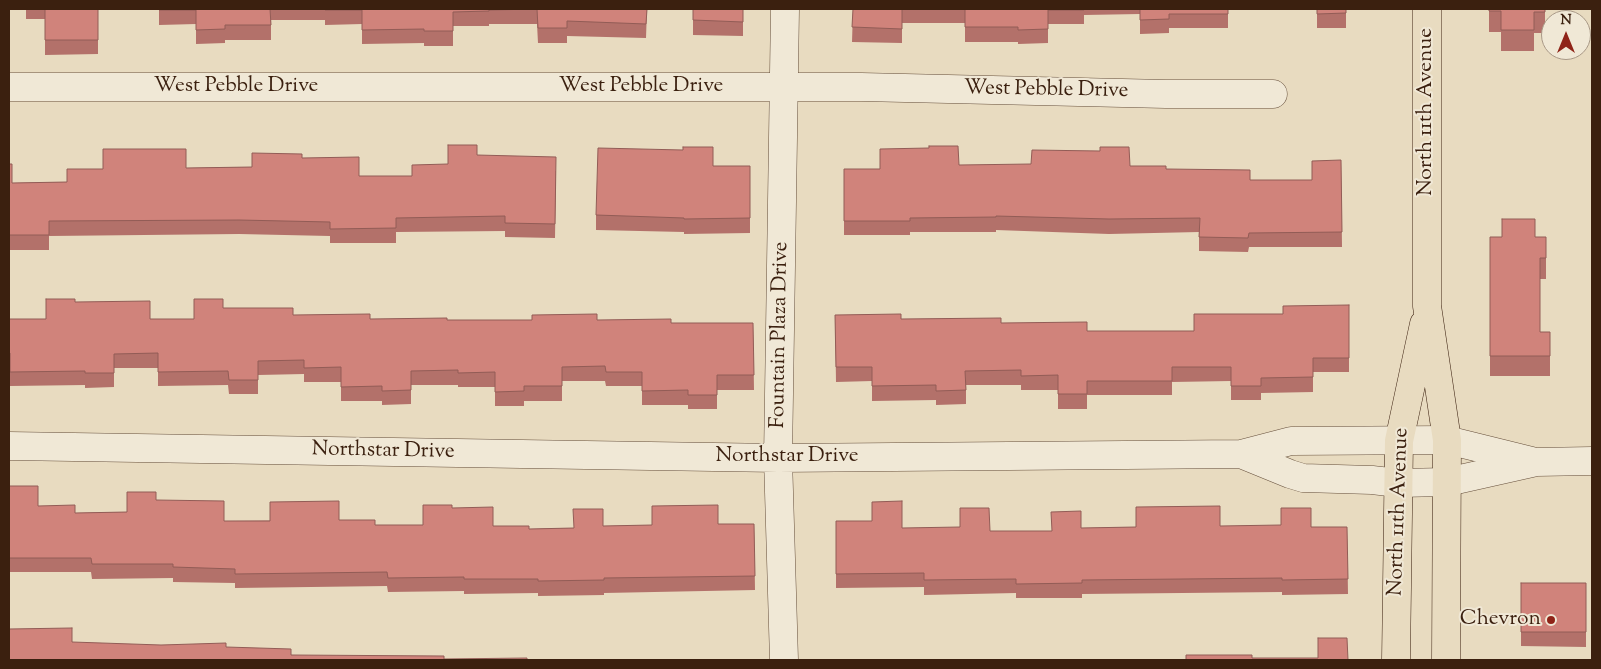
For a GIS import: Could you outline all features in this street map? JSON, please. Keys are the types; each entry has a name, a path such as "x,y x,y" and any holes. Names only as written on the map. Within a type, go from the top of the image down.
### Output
{"main road":[{"name":"North 11th Avenue","path":"1427,9 1427,306 1447,440 1446,660"},
{"name":"North 11th Avenue","path":"1396,660 1400,441 1427,306"}],"street":[{"name":"Fountain Plaza Drive","path":"784,660 778,458 785,9"},
{"name":"West Pebble Drive","path":"9,86 861,87 1156,94 1273,94"},
{"name":"Northstar Drive","path":"20,447 778,458 1241,454 1291,441 1447,440 1536,462"},
{"name":"Northstar Drive","path":"1241,454 1303,478 1372,480 1398,483 1447,482 1536,462 1592,461"}],"building":[{"path":"45,9 98,9 98,40 45,40"},
{"path":"159,9 270,9 271,25 225,25 225,29 196,30 196,10"},
{"path":"325,9 537,9 453,12 453,31 424,31 424,29 362,30 362,10"},
{"path":"537,9 647,9 646,24 567,21 567,28 538,28"},
{"path":"693,9 743,9 743,22 693,20"},
{"path":"853,9 902,9 902,29 852,27"},
{"path":"965,9 1084,10 1048,10 1048,29 1018,30 1018,27 965,27"},
{"path":"1140,9 1228,9 1228,14 1169,14 1169,19 1140,20"},
{"path":"1317,9 1346,9 1346,13 1317,14"},
{"path":"1489,9 1545,9 1541,10 1541,12 1534,12 1534,30 1501,30 1501,11 1489,11"},
{"path":"448,145 477,145 477,155 556,157 555,224 505,223 505,216 396,218 396,228 330,229 330,222 239,220 49,221 49,235 9,235 9,164 12,164 12,183 67,182 67,169 103,169 103,149 186,149 186,168 252,167 252,153 302,154 302,158 359,157 359,176 412,176 412,165 448,164"},
{"path":"929,146 958,146 959,165 1031,164 1032,150 1100,151 1100,147 1129,147 1130,166 1166,166 1166,169 1250,170 1250,180 1312,180 1312,161 1341,160 1342,232 1249,233 1248,238 1199,237 1200,218 1109,219 996,216 910,218 910,221 844,221 844,169 880,169 880,149 929,148"},
{"path":"683,147 713,147 713,166 750,166 750,218 684,219 596,215 598,148 683,150"},
{"path":"1502,219 1535,219 1535,237 1546,237 1546,258 1540,258 1540,332 1550,332 1550,356 1490,356 1490,237 1502,237"},
{"path":"46,299 75,299 75,302 150,301 150,319 194,319 194,299 223,299 223,308 293,308 293,315 370,314 370,319 532,320 532,315 597,314 597,320 671,319 671,323 753,323 754,375 717,375 717,395 688,395 688,390 642,391 642,372 606,372 605,366 562,367 562,386 524,386 524,391 495,392 495,372 458,373 458,370 411,371 411,390 382,391 382,386 341,387 341,367 304,368 304,360 258,361 258,380 229,380 228,371 158,372 158,353 114,354 114,373 85,373 85,371 10,372 9,319 46,319"},
{"path":"1349,305 1349,358 1313,358 1313,377 1261,378 1261,386 1231,386 1231,367 1172,367 1172,381 1087,381 1087,394 1058,394 1058,375 1021,376 1021,370 965,371 966,390 936,391 936,385 872,386 872,367 836,367 835,315 901,314 901,319 1001,318 1001,323 1087,322 1087,331 1194,331 1194,314 1283,314 1283,306"},
{"path":"9,486 38,486 38,506 75,505 75,513 127,512 127,492 156,492 156,500 224,501 224,521 270,521 270,502 339,501 339,520 375,520 375,525 423,525 423,505 452,505 452,508 493,507 493,526 529,526 529,529 574,528 573,509 603,509 603,526 652,525 652,506 718,505 718,524 754,524 755,576 538,581 538,579 464,579 464,577 388,578 387,572 235,574 235,569 173,567 173,564 92,564 91,558 9,558"},
{"path":"902,501 902,528 960,527 960,508 989,508 990,531 1052,531 1051,512 1081,511 1081,528 1136,527 1136,507 1220,506 1220,526 1281,525 1281,508 1311,508 1311,527 1347,527 1348,579 1082,580 1082,583 1016,584 1016,579 924,580 924,573 836,574 836,521 872,521 872,502"},
{"path":"1521,583 1586,583 1586,632 1521,632"},
{"path":"72,628 72,642 161,645 226,643 226,647 291,649 291,655 444,656 444,659 527,658 527,660 9,660 9,629"},
{"path":"1318,638 1347,638 1348,660 1186,660 1186,655 1318,658"}],"place":[{"name":"Chevron","path":"1551,620"}]}
